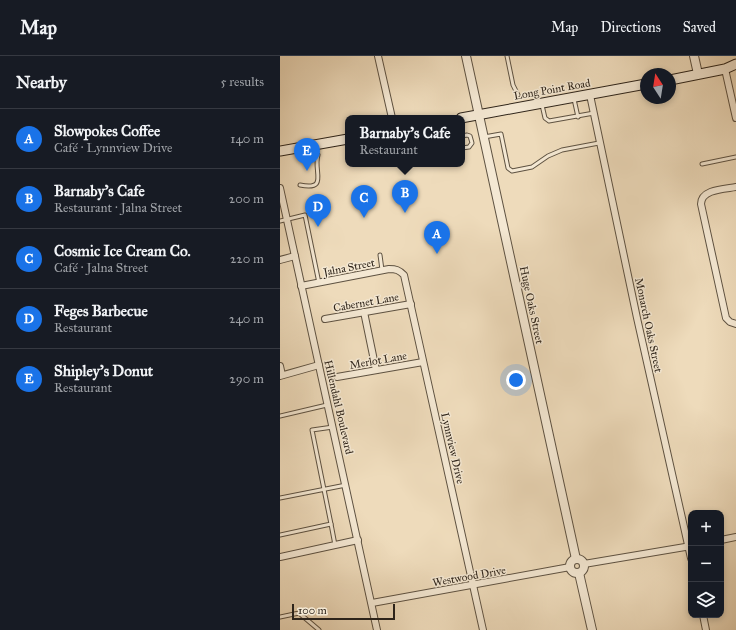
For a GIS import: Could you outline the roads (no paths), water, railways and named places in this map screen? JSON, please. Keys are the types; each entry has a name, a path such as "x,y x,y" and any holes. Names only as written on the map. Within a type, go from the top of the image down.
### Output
{"main road":[{"path":"676,79 725,69 736,64"},
{"path":"725,69 736,70"},
{"name":"Long Point Road","path":"465,117 640,85"},
{"path":"280,151 345,140"}],"street":[{"path":"378,56 391,115"},
{"name":"Huge Oaks Street","path":"466,56 576,559"},
{"path":"694,56 698,74"},
{"path":"725,69 736,118"},
{"name":"Monarch Oaks Street","path":"590,95 637,318 688,537"},
{"path":"736,187 707,193 702,197 701,204 726,318 730,322 736,324"},
{"name":"Hillendahl Boulevard","path":"280,188 283,220 295,256 377,630"},
{"path":"280,260 295,256"},
{"name":"Jalna Street","path":"301,286 382,270 395,269 400,271"},
{"name":"Lynnview Drive","path":"400,271 404,275 406,281 483,630"},
{"name":"Cabernet Lane","path":"325,319 411,304"},
{"path":"364,312 376,370"},
{"name":"Merlot Lane","path":"337,377 423,362"},
{"path":"280,366 281,375 319,365"},
{"path":"724,539 736,537"},
{"path":"280,557 358,540"},
{"path":"584,564 688,546"},
{"path":"576,559 582,560 584,564 583,570 579,573 573,572 570,567 571,562 576,559"},
{"name":"Westwood Drive","path":"372,604 570,567"},
{"path":"579,573 592,630"},
{"path":"704,618 706,630"}],"lane":[{"path":"508,56 513,86 518,95"},
{"path":"573,98 578,117"},
{"path":"542,103 545,118 549,121 594,113"},
{"path":"484,137 501,134 508,168 512,171 532,167 548,156 562,150 601,143"},
{"path":"465,135 470,136 472,143 469,147 465,148"},
{"path":"300,185 312,186 318,182 319,179 316,162 318,155"},
{"path":"702,164 736,157"},
{"path":"283,220 305,215 319,283"},
{"path":"380,255 382,270"},
{"path":"280,416 328,405"},
{"path":"333,427 312,430 323,489 336,545"},
{"path":"280,498 346,485"},
{"path":"280,535 331,524"},
{"path":"280,617 299,613 319,630"}],"place":[{"name":"Shipley's Donut","path":"307,171"},
{"name":"Barnaby's Cafe","path":"405,213"},
{"name":"Cosmic Ice Cream Co.","path":"364,218"},
{"name":"Feges Barbecue","path":"318,227"},
{"name":"Slowpokes Coffee","path":"437,254"}]}
